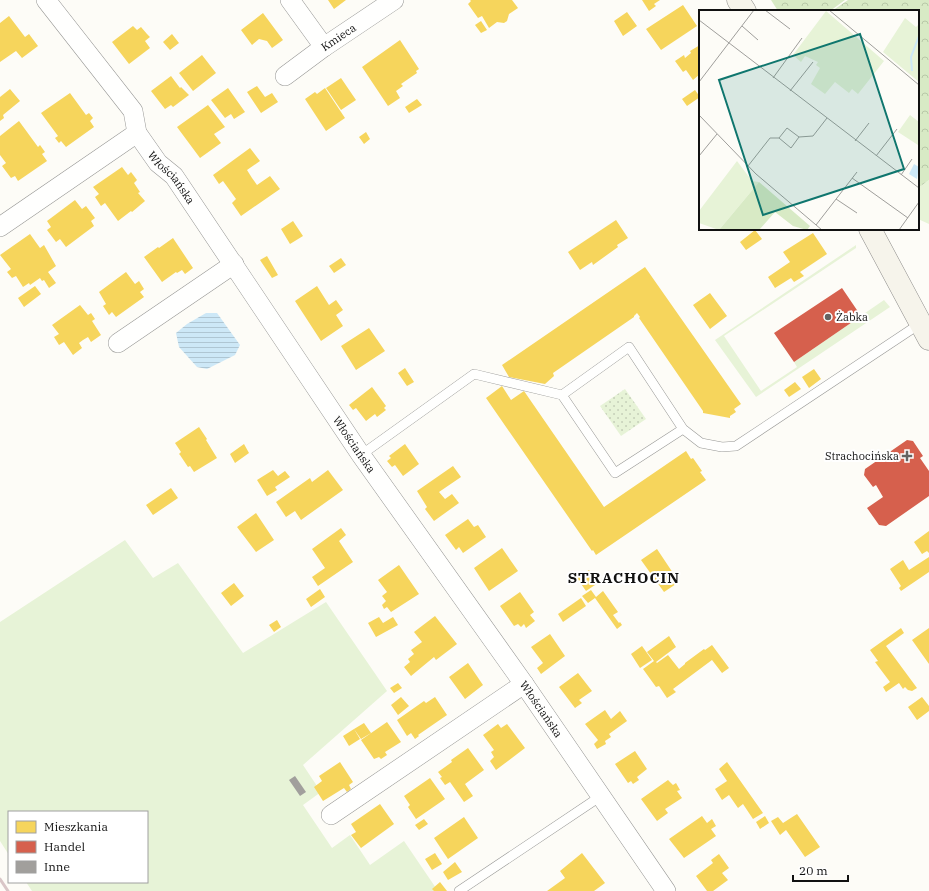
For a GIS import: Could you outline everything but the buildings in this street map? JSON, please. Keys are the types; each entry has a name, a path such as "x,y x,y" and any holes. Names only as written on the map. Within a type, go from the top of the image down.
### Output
{"main road":[{"path":"738,0 744,10"},
{"path":"871,230 925,331"}],"street":[{"name":"Włościańska","path":"46,0 133,112 137,133 158,163 174,176 361,455 524,684 666,891"},
{"path":"290,0 324,48"},
{"name":"Kmieca","path":"285,76 394,0"},
{"path":"0,227 137,133"},
{"path":"118,343 234,264"},
{"path":"331,815 524,684"}],"lane":[{"path":"562,395 629,348 683,430 701,443 722,447 736,446 925,331"},
{"path":"361,455 474,374 562,395 615,473 683,430"},
{"path":"459,891 601,796"}],"green space":[{"path":"771,0 845,0 831,10 777,10"},
{"path":"848,0 929,0 929,180 919,187 919,10 833,10"},
{"path":"929,180 929,224 919,219 919,187"},
{"path":"856,245 856,248 724,336 761,391 797,367 794,362 884,300 890,307 756,397 715,340"},
{"path":"625,389 646,419 621,436 600,406"},
{"path":"125,540 153,578 178,563 243,653 326,602 387,691 303,765 321,792 303,805 332,848 350,835 370,865 404,841 438,891 32,891 27,883 148,883 148,811 8,811 8,853 0,841 0,622"}],"water":[{"path":"206,313 217,313 240,345 235,355 207,369 197,367 179,347 176,333 187,324"}],"railway":[{"path":"0,879 8,891"}],"place":[{"name":"Żabka","path":"828,317"},
{"name":"Strachocińska","path":"907,456"}],"district":[{"name":"STRACHOCIN","path":"624,577"}]}
